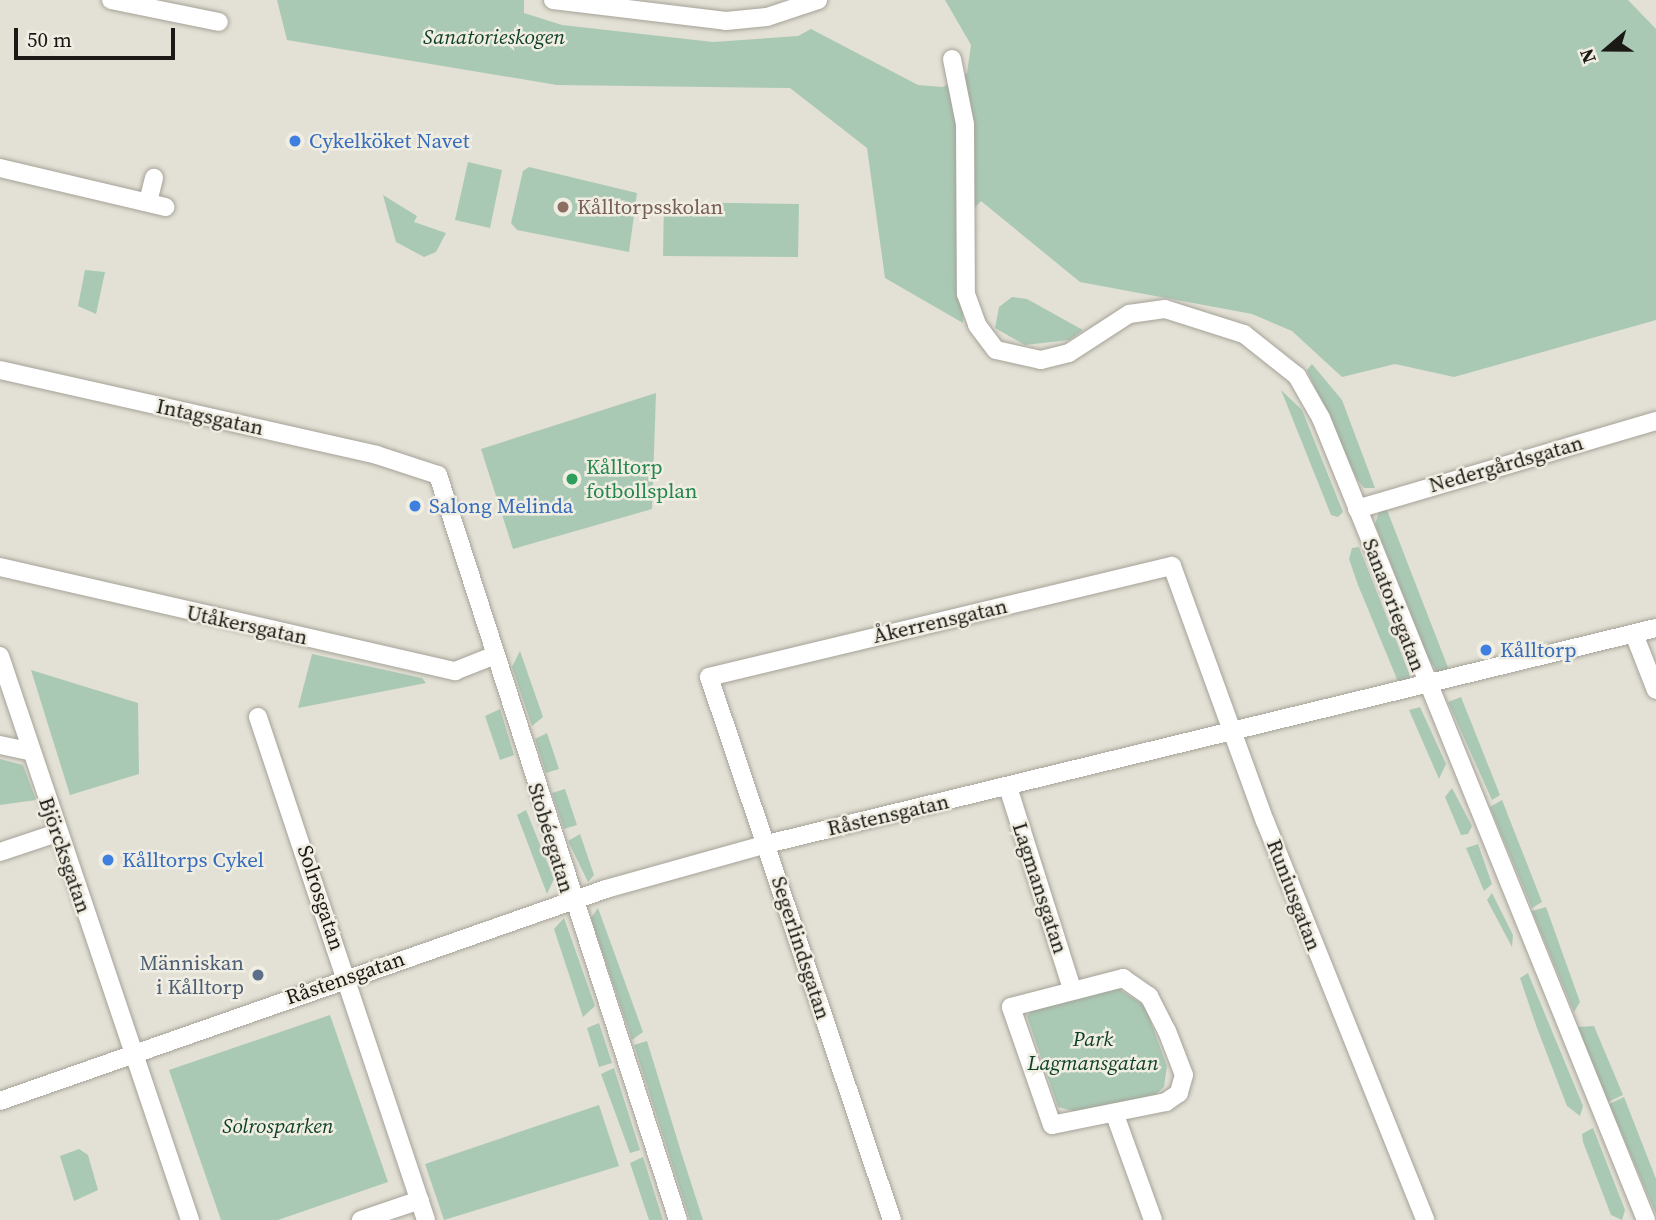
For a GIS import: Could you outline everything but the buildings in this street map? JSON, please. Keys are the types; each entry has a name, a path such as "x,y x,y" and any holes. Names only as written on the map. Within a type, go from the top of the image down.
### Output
{"street":[{"path":"111,0 219,22"},
{"path":"553,0 726,21 767,17 818,0"},
{"name":"Sanatoriegatan","path":"953,59 965,124 966,277 984,338 1021,359 1069,352 1120,319 1165,309 1244,334 1297,376 1357,509 1425,684 1646,1220"},
{"path":"0,168 157,204 154,178"},
{"name":"Intagsgatan","path":"0,370 419,465"},
{"name":"Nedergårdsgatan","path":"1357,509 1656,421"},
{"name":"Stobéegatan","path":"419,465 444,486 493,656 570,901 678,1220"},
{"name":"Åkerrensgatan","path":"709,677 1172,566"},
{"name":"Runiusgatan","path":"1172,566 1233,735 1424,1220"},
{"name":"Utåkersgatan","path":"0,567 446,669 493,656"},
{"name":"Råstensgatan","path":"134,1052 570,901 766,844 1233,735 1425,684 1656,628"},
{"path":"1634,634 1656,690"},
{"name":"Björcksgatan","path":"0,656 29,751 190,1220"},
{"name":"Segerlindsgatan","path":"709,677 892,1220"},
{"name":"Solrosgatan","path":"258,717 426,1220"},
{"path":"0,745 29,751"},
{"name":"Lagmansgatan","path":"1008,787 1072,989"},
{"path":"0,852 57,833"},
{"path":"1123,978 1137,984 1167,1031 1184,1075 1179,1093 1166,1102 1068,1125 1045,1117 1011,1007 1072,989 1123,978"},
{"path":"0,1101 134,1052"},
{"path":"1115,1115 1153,1220"},
{"path":"361,1220 420,1200"}],"green space":[{"name":"Sanatorieskogen","path":"277,0 524,0 524,13 562,25 713,42 798,36 811,29 918,85 943,87 967,73 971,45 945,0 1628,0 1656,29 1656,320 1454,377 1395,364 1342,377 1292,331 1252,314 1080,282 981,201 962,221 963,323 885,278 867,148 790,88 557,85 287,40"},
{"path":"468,162 502,170 490,228 455,220"},
{"path":"529,167 637,193 629,252 517,230 511,223 523,171"},
{"path":"383,195 417,216 414,222 446,233 436,252 424,257 396,242"},
{"path":"664,202 799,204 798,257 663,256"},
{"path":"85,270 105,272 96,314 78,306"},
{"path":"1012,297 1027,299 1083,330 1069,340 1025,345 995,328 999,307"},
{"path":"1312,364 1342,400 1375,488 1364,488 1357,479 1307,370"},
{"path":"1281,390 1302,410 1343,512 1338,517 1331,515"},
{"name":"Kålltorp fotbollsplan","path":"656,393 652,509 513,549 481,449"},
{"path":"1380,509 1387,510 1449,670 1438,674 1428,657 1375,524"},
{"path":"1359,547 1411,684 1399,684 1358,585 1349,559 1352,548"},
{"path":"520,651 543,717 532,726 512,667"},
{"path":"312,654 422,678 426,683 298,708"},
{"path":"31,670 138,703 139,774 70,795"},
{"path":"1461,697 1500,795 1492,800 1448,702"},
{"path":"1420,707 1446,764 1439,779 1409,710"},
{"path":"500,709 514,755 500,760 485,716"},
{"path":"547,733 559,769 546,773 535,739"},
{"path":"0,759 23,765 36,800 0,805"},
{"path":"1452,788 1472,826 1468,834 1461,835 1445,797"},
{"path":"565,789 577,825 564,829 552,793"},
{"path":"1502,800 1542,902 1532,908 1490,807"},
{"path":"526,810 554,879 547,894 517,815"},
{"path":"580,834 594,875 588,882 568,841"},
{"path":"1478,844 1492,884 1484,891 1466,848"},
{"path":"1492,893 1513,935 1512,947 1487,900"},
{"path":"1546,907 1580,1002 1574,1012 1532,911"},
{"path":"598,908 643,1032 632,1040 591,918"},
{"path":"564,918 595,1006 583,1017 554,929"},
{"path":"1528,973 1583,1106 1580,1116 1567,1106 1537,1028 1520,978"},
{"name":"Park Lagmansgatan","path":"1116,987 1145,1006 1167,1066 1164,1087 1154,1096 1081,1113 1058,1107 1027,1016 1033,1009"},
{"name":"Solrosparken","path":"330,1015 388,1182 278,1220 221,1220 169,1070"},
{"path":"599,1023 612,1063 599,1067 587,1028"},
{"path":"1594,1026 1623,1095 1608,1102 1578,1027"},
{"path":"647,1041 703,1220 690,1220 634,1045"},
{"path":"614,1068 640,1150 630,1153 601,1074"},
{"path":"1624,1097 1656,1179 1656,1214 1609,1104"},
{"path":"599,1105 619,1166 444,1220 425,1164"},
{"path":"1593,1128 1625,1210 1622,1220 1611,1215 1583,1142 1582,1134"},
{"path":"79,1149 88,1155 98,1190 74,1201 60,1156"},
{"path":"643,1157 663,1220 649,1220 630,1163"}],"place":[{"name":"Cykelköket Navet","path":"295,141"},
{"name":"Kålltorpsskolan","path":"563,207"},
{"name":"Kålltorp fotbollsplan","path":"572,479"},
{"name":"Salong Melinda","path":"415,506"},
{"name":"Kålltorp","path":"1486,650"},
{"name":"Kålltorps Cykel","path":"108,860"},
{"name":"Människan i Kålltorp","path":"258,975"}]}
